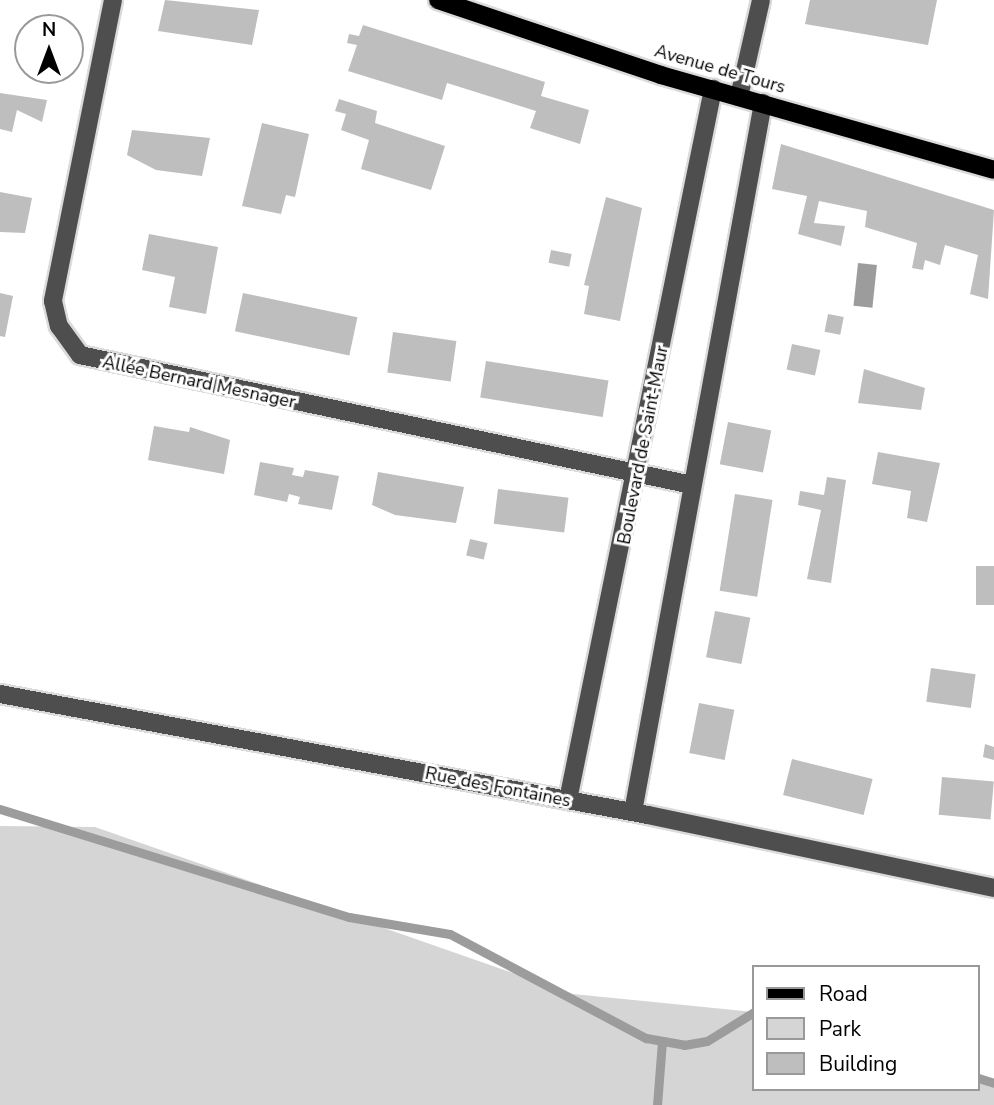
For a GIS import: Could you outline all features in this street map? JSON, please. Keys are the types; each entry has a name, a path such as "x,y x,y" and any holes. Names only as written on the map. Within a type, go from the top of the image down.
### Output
{"main road":[{"name":"Avenue de Tours","path":"438,0 739,97 994,170"}],"street":[{"name":"Allée Bernard Mesnager","path":"113,0 53,301 59,326 80,355 692,485"},
{"path":"739,97 761,0"},
{"name":"Boulevard de Saint-Maur","path":"568,800 639,473 713,89"},
{"path":"633,812 763,103"},
{"name":"Rue des Fontaines","path":"0,694 633,812 994,888"}],"green space":[{"path":"0,826 95,827 573,994 752,1012 752,1091 980,1091 980,1074 994,1080 994,1105 0,1105"}],"shaded area":[{"path":"858,263 877,265 872,308 854,306"}],"building":[{"path":"165,0 259,10 252,45 158,31"},
{"path":"810,0 937,0 928,45 805,24"},
{"path":"363,25 545,82 541,96 589,110 580,144 530,128 536,111 447,83 442,100 348,71 357,45 347,43 349,34 359,36"},
{"path":"0,93 47,100 42,122 17,110 12,132 0,129"},
{"path":"339,99 377,111 375,123 445,146 431,190 361,169 369,140 341,130 346,114 335,111"},
{"path":"262,123 309,134 295,197 286,195 281,214 242,206"},
{"path":"132,130 210,138 202,176 156,170 127,155"},
{"path":"781,144 994,210 988,299 970,294 978,255 945,245 940,265 925,260 923,270 912,268 917,243 865,227 867,211 819,201 814,223 845,226 841,246 798,234 807,196 772,189"},
{"path":"0,192 32,198 25,233 0,232"},
{"path":"606,197 642,208 620,321 584,314 589,286 584,285"},
{"path":"149,234 218,247 206,314 169,307 175,277 142,270"},
{"path":"551,250 572,254 569,267 549,263"},
{"path":"0,293 13,296 5,337 0,336"},
{"path":"243,293 357,317 349,355 235,331"},
{"path":"828,314 844,317 840,335 825,332"},
{"path":"393,332 456,341 451,382 387,373"},
{"path":"792,344 820,350 815,375 787,369"},
{"path":"486,361 608,380 603,417 480,398"},
{"path":"864,369 925,388 921,410 858,403"},
{"path":"728,422 771,430 763,473 720,464"},
{"path":"154,426 189,432 190,427 230,440 224,474 148,460"},
{"path":"878,452 940,463 927,522 907,518 911,491 872,484"},
{"path":"260,462 294,468 292,475 303,477 305,470 339,476 332,510 298,504 300,497 289,494 287,502 254,495"},
{"path":"378,472 464,487 456,523 395,515 372,505"},
{"path":"827,477 846,480 831,583 807,579 821,510 798,505 800,491 824,495"},
{"path":"498,489 568,498 564,532 494,524"},
{"path":"735,494 773,500 757,597 720,591"},
{"path":"470,539 488,543 484,560 466,556"},
{"path":"976,566 994,566 994,605 976,605"},
{"path":"715,611 750,618 741,664 706,657"},
{"path":"931,668 976,674 971,708 926,702"},
{"path":"699,703 734,710 725,760 689,753"},
{"path":"985,744 994,747 994,760 983,757"},
{"path":"792,759 873,779 864,815 783,795"},
{"path":"942,777 994,782 990,819 939,815"}],"waterway":[{"path":"0,809 349,917 450,934 646,1038 684,1045 707,1041 752,1013"},
{"path":"657,1105 662,1041"},
{"path":"980,1079 994,1083"}]}
